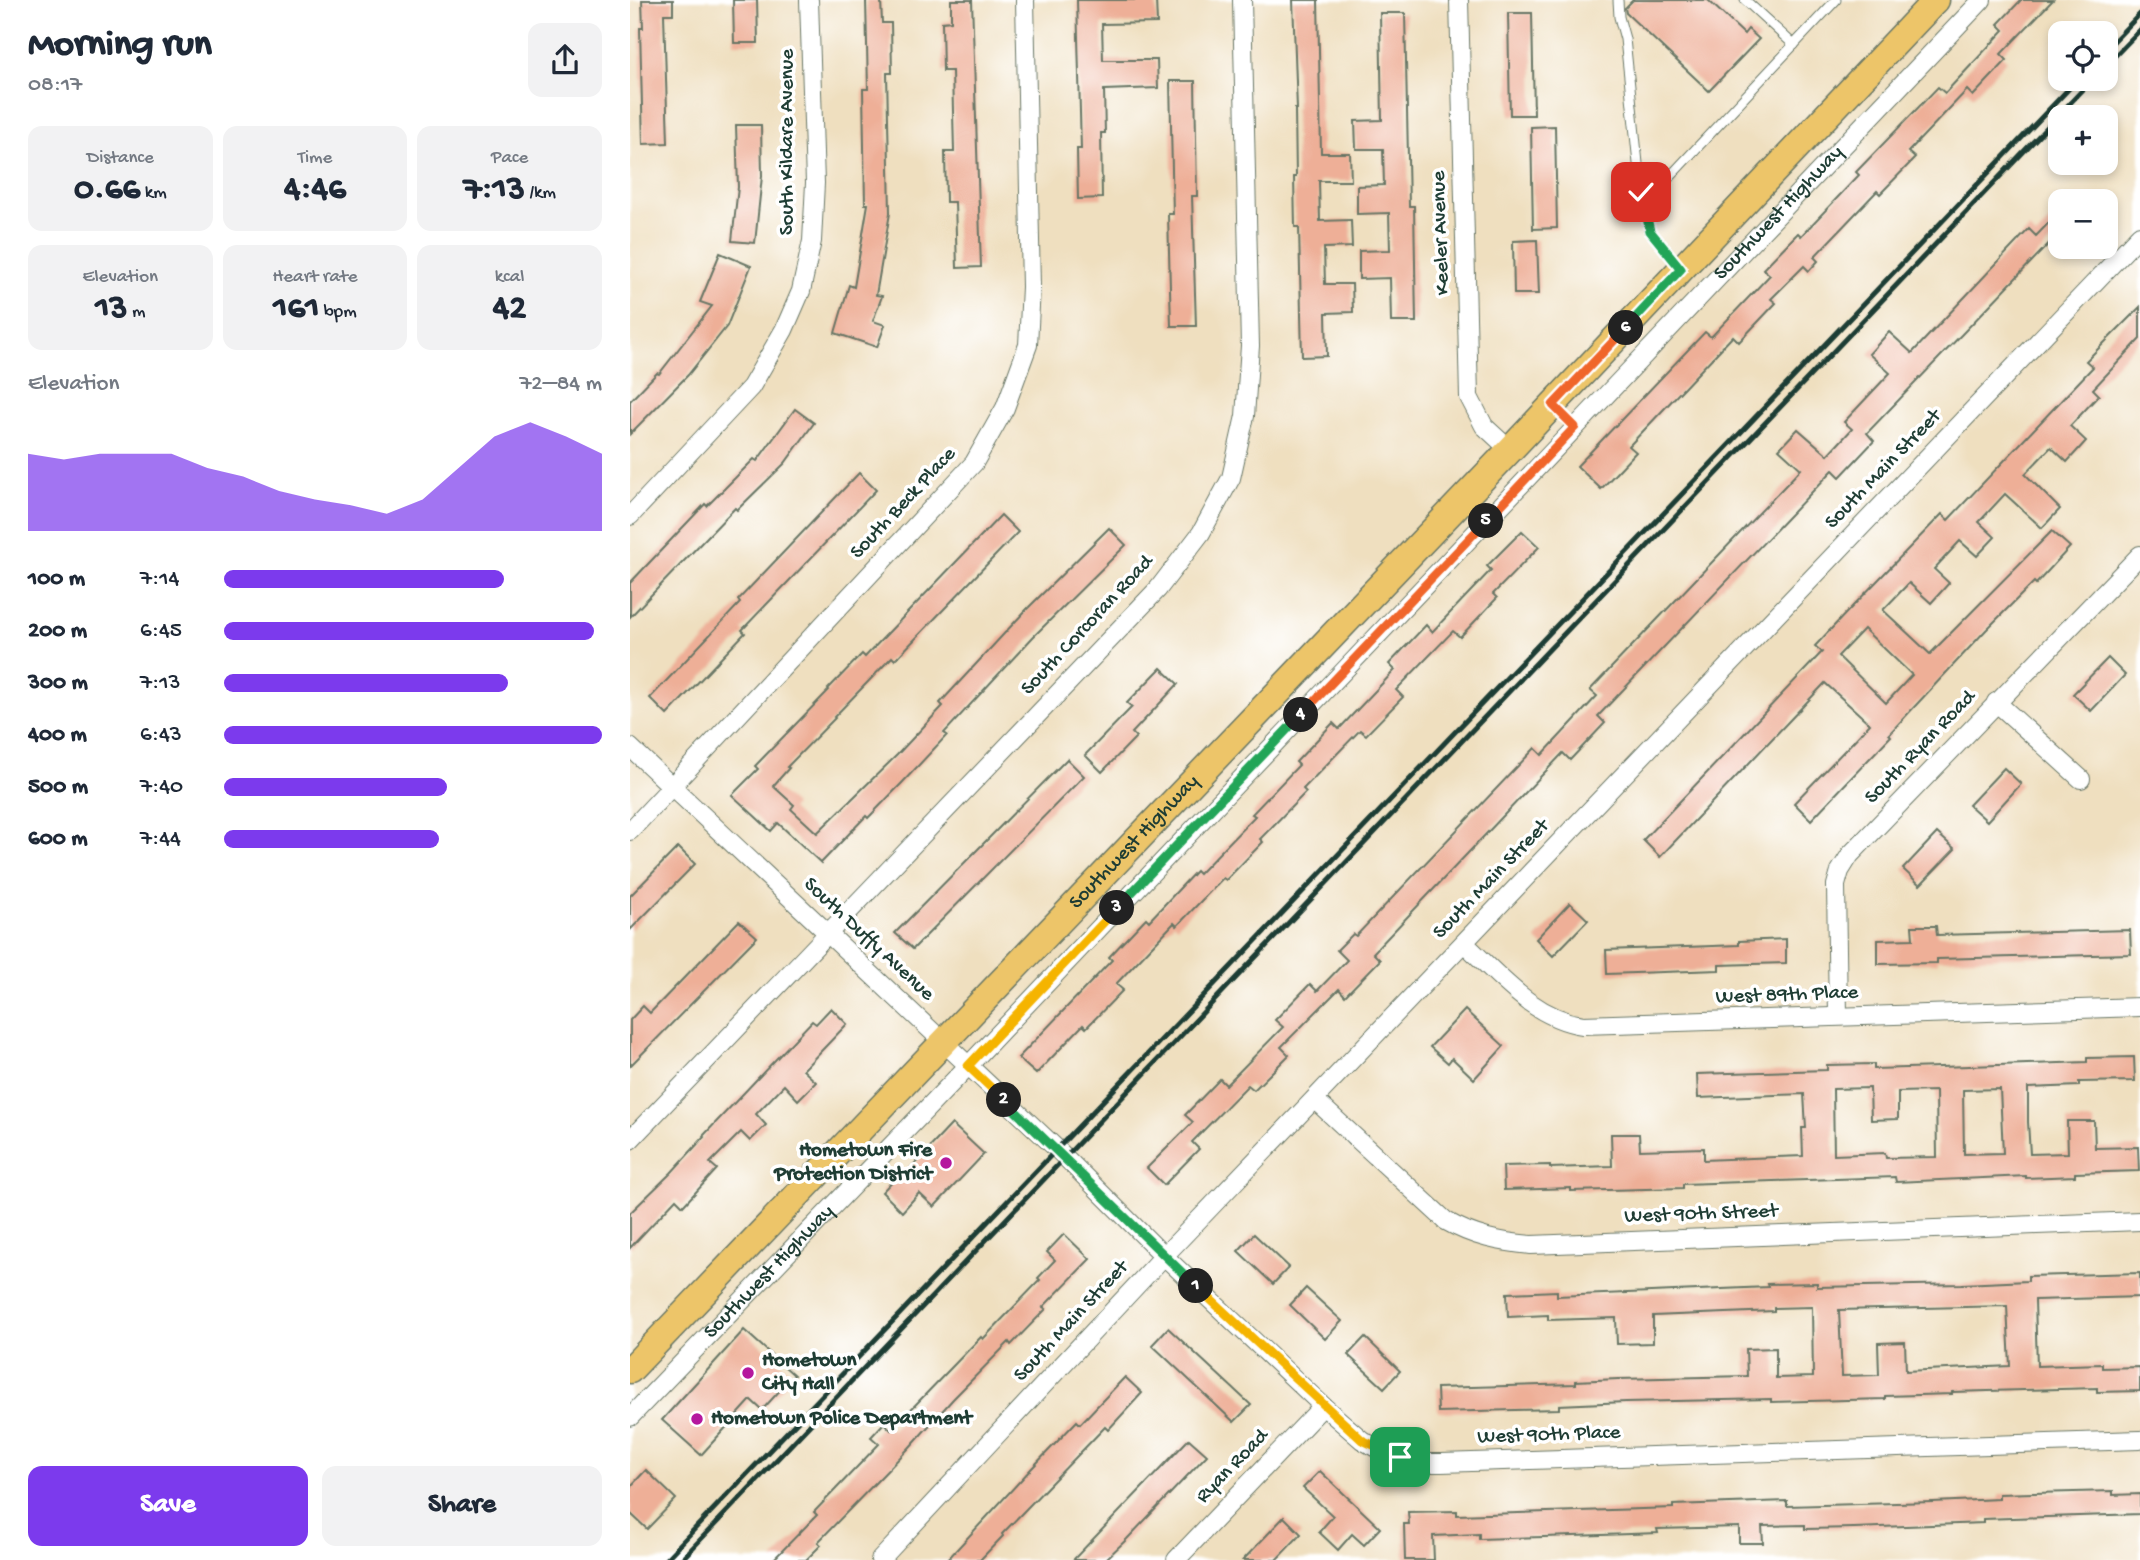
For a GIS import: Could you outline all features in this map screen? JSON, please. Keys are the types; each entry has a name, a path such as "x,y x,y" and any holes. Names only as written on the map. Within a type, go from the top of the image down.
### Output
{"main road":[{"name":"Southwest Highway","path":"630,1370 1553,405 1936,0"}],"street":[{"name":"South Kildare Avenue","path":"630,516 751,387 784,330 802,291 812,241 815,183 809,0"},
{"name":"South Beck Place","path":"630,831 974,463 1006,408 1028,345 1031,287 1025,0"},
{"name":"South Corcoran Road","path":"630,1139 1158,589 1201,534 1231,478 1245,416 1250,346 1242,0"},
{"name":"Keeler Avenue","path":"1459,0 1469,397 1484,426 1510,450"},
{"name":"Southwest Highway","path":"630,1417 968,1066 1982,0"},
{"name":"South Main Street","path":"880,1560 1164,1256 2140,235"},
{"path":"1553,405 1575,427"},
{"name":"South Ryan Road","path":"1838,1016 1834,903 1840,871 1864,839 2140,555"},
{"path":"1996,702 2081,779"},
{"name":"South Duffy Avenue","path":"630,747 1073,1167"},
{"name":"West 89th Place","path":"1464,943 1533,1007 1568,1023 1600,1025 2140,1007"},
{"name":"West 90th Street","path":"1315,1100 1446,1221 1466,1233 1507,1243 1531,1245 2140,1221"},
{"name":"West 90th Place","path":"1073,1167 1322,1406 1362,1440 1378,1449 1420,1462 2140,1440"},
{"name":"Ryan Road","path":"1176,1560 1322,1406"}],"lane":[{"path":"1618,0 1644,204 1650,231 1681,269"},
{"path":"1745,0 1794,45"},
{"path":"1644,204 1836,0"}],"building":[{"path":"642,0 673,0 673,14 664,14 668,143 643,144 640,28 643,28"},
{"path":"733,0 757,0 758,43 734,43"},
{"path":"866,0 881,0 882,23 891,23 892,73 887,73 890,213 876,295 882,296 873,321 885,325 877,347 835,333 849,285 854,287 868,204 865,204 863,89 868,89"},
{"path":"951,0 972,0 981,267 957,268 955,202 946,202 945,152 954,152 952,71 943,71 942,22 951,21"},
{"path":"1077,0 1156,0 1157,23 1102,24 1103,60 1157,60 1158,88 1104,90 1105,133 1101,133 1102,198 1078,199 1077,149 1081,149"},
{"path":"1293,0 1318,0 1321,153 1350,153 1351,181 1319,181 1320,221 1351,220 1352,247 1324,248 1325,284 1352,284 1353,312 1326,313 1327,356 1302,357 1299,227 1295,227 1297,109"},
{"path":"1633,0 1708,0 1744,34 1748,29 1759,39 1709,91 1626,13 1625,8"},
{"path":"2021,0 2053,0 2001,54 2007,60 1973,96 1967,90 1908,152 1915,158 1880,194 1877,191 1814,257 1818,261 1809,271 1804,266 1771,299 1776,303 1739,342 1733,336 1629,446 1636,452 1601,489 1577,466 1705,332 1711,337 1770,275 1763,269 1798,233 1801,236 1859,175 1856,172 1938,87 1945,93 2004,30 1998,24"},
{"path":"1380,13 1405,13 1409,206 1414,206 1416,322 1391,322 1390,278 1359,279 1359,251 1390,250 1389,213 1357,214 1357,186 1384,185 1383,149 1356,149 1355,121 1382,120"},
{"path":"1508,13 1532,13 1534,115 1510,115"},
{"path":"1170,81 1195,81 1197,196 1192,196 1196,326 1171,326 1168,214 1173,214"},
{"path":"736,125 761,125 762,176 755,243 732,241 738,187"},
{"path":"1555,126 1557,228 1533,229 1531,127"},
{"path":"2048,224 2048,244 1867,433 1874,441 1840,477 1833,470 1598,716 1605,723 1570,760 1563,753 1373,953 1380,960 1345,996 1339,989 1281,1047 1289,1055 1254,1090 1248,1085 1192,1142 1199,1149 1164,1185 1147,1168 1193,1122 1185,1115 1220,1079 1226,1085 1283,1027 1275,1020 1310,984 1317,991 1347,960 1337,950 1353,934 1356,936 1535,748 1542,755 1597,696 1590,690 1801,469 1779,449 1798,429 1828,455 1852,429 1844,422 1890,373 1869,354 1889,332 1912,353 2029,229 2036,236"},
{"path":"1537,240 1539,294 1514,294 1513,241"},
{"path":"720,253 751,266 727,326 688,375 630,434 630,401 659,374 712,306 700,302"},
{"path":"2140,307 2140,339 2093,389 2099,395 2070,426 2086,441 2067,462 2051,447 2025,474 2060,509 2042,528 2005,494 1979,522 1995,537 1977,556 1960,541 1934,569 1949,583 1931,603 1909,583 1883,610 1930,654 2052,531 2070,547 2036,584 2034,582 1986,630 1811,820 1794,803 1870,724 1825,683 1660,857 1643,840 1822,652 1815,646 1850,609 1942,514 1948,520 2093,367 2086,361","holes":["1864,629 1912,675 1886,703 1838,656"]},
{"path":"795,409 814,423 785,463 737,510 735,508 630,617 630,583 705,504 707,506 754,459 757,461"},
{"path":"859,473 876,490 742,630 745,633 667,715 650,698 740,603 738,600"},
{"path":"1001,515 1018,532 895,660 892,657 834,717 773,786 794,805 791,809 817,833 897,755 943,706 940,703 1027,609 1109,528 1126,545 1033,637 944,733 947,735 902,783 821,863 778,823 771,831 732,795 758,769 755,766 828,689 862,654 865,657"},
{"path":"1522,531 1539,547 1493,594 1497,598 1460,637 1453,631 1396,690 1403,697 1366,735 1360,730 1303,789 1306,792 1260,839 1263,842 1226,880 1223,878 1177,926 1174,923 1116,984 1123,990 1086,1028 1083,1025 1036,1074 1018,1058 1112,960 1109,957 1146,918 1149,921 1196,871 1199,874 1255,816 1252,814 1299,765 1296,762 1333,723 1339,729 1395,670 1389,664 1426,625 1432,632 1491,570 1487,566"},
{"path":"2108,658 2125,675 2091,711 2073,694"},
{"path":"1161,668 1178,684 1132,733 1136,737 1102,772 1085,755 1132,707 1127,703"},
{"path":"1067,759 1084,776 913,949 895,933"},
{"path":"2004,768 2021,784 1987,821 1969,805"},
{"path":"1937,833 1955,849 1920,885 1903,869"},
{"path":"678,847 695,864 630,930 630,896"},
{"path":"1570,903 1588,920 1553,956 1536,939"},
{"path":"739,921 757,937 630,1066 630,1020 643,1006 650,1013"},
{"path":"1912,926 1936,926 1937,935 2130,930 2131,954 1937,959 1937,963 1878,964 1878,940 1913,939"},
{"path":"1786,939 1786,963 1719,965 1719,970 1607,974 1606,950 1739,945 1739,941"},
{"path":"831,1008 847,1024 803,1070 816,1082 798,1100 784,1085 756,1114 766,1125 750,1141 741,1132 710,1163 717,1169 683,1206 676,1199 630,1248 630,1213 671,1173 812,1021 816,1024"},
{"path":"1465,1010 1504,1046 1474,1079 1452,1058 1448,1063 1430,1047"},
{"path":"2134,1057 2135,1081 2079,1082 2079,1086 2028,1088 2030,1154 2068,1153 2067,1121 2094,1121 2095,1148 2138,1147 2139,1171 2075,1173 2075,1176 1896,1182 1895,1177 1683,1184 1683,1188 1504,1190 1503,1166 1612,1166 1611,1134 1639,1134 1640,1150 1704,1148 1704,1160 1803,1156 1802,1128 1806,1128 1804,1094 1698,1098 1697,1074 1827,1070 1827,1065 1874,1064 1874,1069 2087,1062 2087,1058","holes":["1870,1088 1871,1120 1898,1119 1898,1092 1936,1091 1937,1157 1886,1158 1885,1153 1834,1155 1833,1089","2000,1089 2003,1153 1964,1154 1963,1090"]},
{"name":"Hometown Fire Protection District","path":"952,1124 984,1154 934,1207 919,1193 902,1212 882,1192 901,1172 904,1175"},
{"path":"1064,1234 1090,1259 1043,1307 1046,1309 953,1399 818,1542 821,1545 806,1560 773,1560 817,1515 814,1512 879,1444 871,1437 884,1423 891,1430 1040,1280 1038,1278 1055,1260 1047,1252"},
{"path":"1254,1234 1289,1267 1273,1284 1238,1251"},
{"path":"2140,1273 2140,1297 2035,1300 2037,1366 2102,1364 2102,1368 2140,1367 2140,1391 2097,1392 2097,1388 1952,1392 1885,1396 1885,1399 1626,1402 1559,1405 1559,1409 1438,1412 1437,1388 1747,1376 1746,1349 1776,1348 1776,1378 1813,1377 1812,1307 1653,1316 1653,1343 1617,1344 1616,1318 1548,1320 1548,1315 1508,1317 1507,1293 1557,1291 1557,1296 1768,1287 1767,1284 1817,1283 1817,1287 1962,1284 2028,1281 2028,1276","holes":["2007,1306 2010,1366 1906,1371 1905,1342 1878,1343 1879,1375 1842,1376 1839,1310"]},
{"path":"1306,1288 1342,1321 1325,1339 1290,1305"},
{"path":"1168,1328 1251,1405 1234,1422 1152,1345"},
{"path":"744,1330 794,1375 762,1410 751,1400 701,1455 662,1420"},
{"path":"1365,1337 1400,1371 1384,1388 1348,1355"},
{"path":"1125,1377 1142,1393 1108,1430 1105,1427 980,1560 947,1560 1077,1421 1080,1424"},
{"path":"1189,1439 1207,1455 1127,1539 1105,1560 1073,1560"},
{"path":"646,1470 676,1499 647,1529 630,1513 630,1487"},
{"path":"1320,1471 1380,1528 1364,1545 1352,1534 1338,1550 1319,1532 1333,1516 1303,1488"},
{"path":"2113,1491 2113,1495 2140,1494 2140,1514 1983,1519 1983,1523 1854,1528 1762,1526 1763,1543 1739,1543 1739,1527 1657,1529 1658,1533 1479,1539 1479,1534 1433,1536 1434,1560 1405,1560 1404,1524 1409,1524 1408,1512 1457,1511 1457,1515 1673,1508 1673,1505 1787,1501 1787,1506 1933,1502 1999,1499 1999,1494"},
{"path":"1284,1517 1301,1534 1276,1560 1243,1560"}],"railway":[{"path":"2118,37 2140,14"},
{"path":"2118,53 2140,30"},
{"path":"665,1560 2067,91"},
{"path":"681,1560 2082,91"}],"place":[{"name":"Hometown Fire Protection District","path":"946,1163"},
{"name":"Hometown City Hall","path":"748,1373"},
{"name":"Hometown Police Department","path":"697,1419"}],"route":[{"path":"1400,1457 1362,1440 1322,1406 968,1066 1575,427 1553,405 1681,269 1650,231 1641,192"}]}
